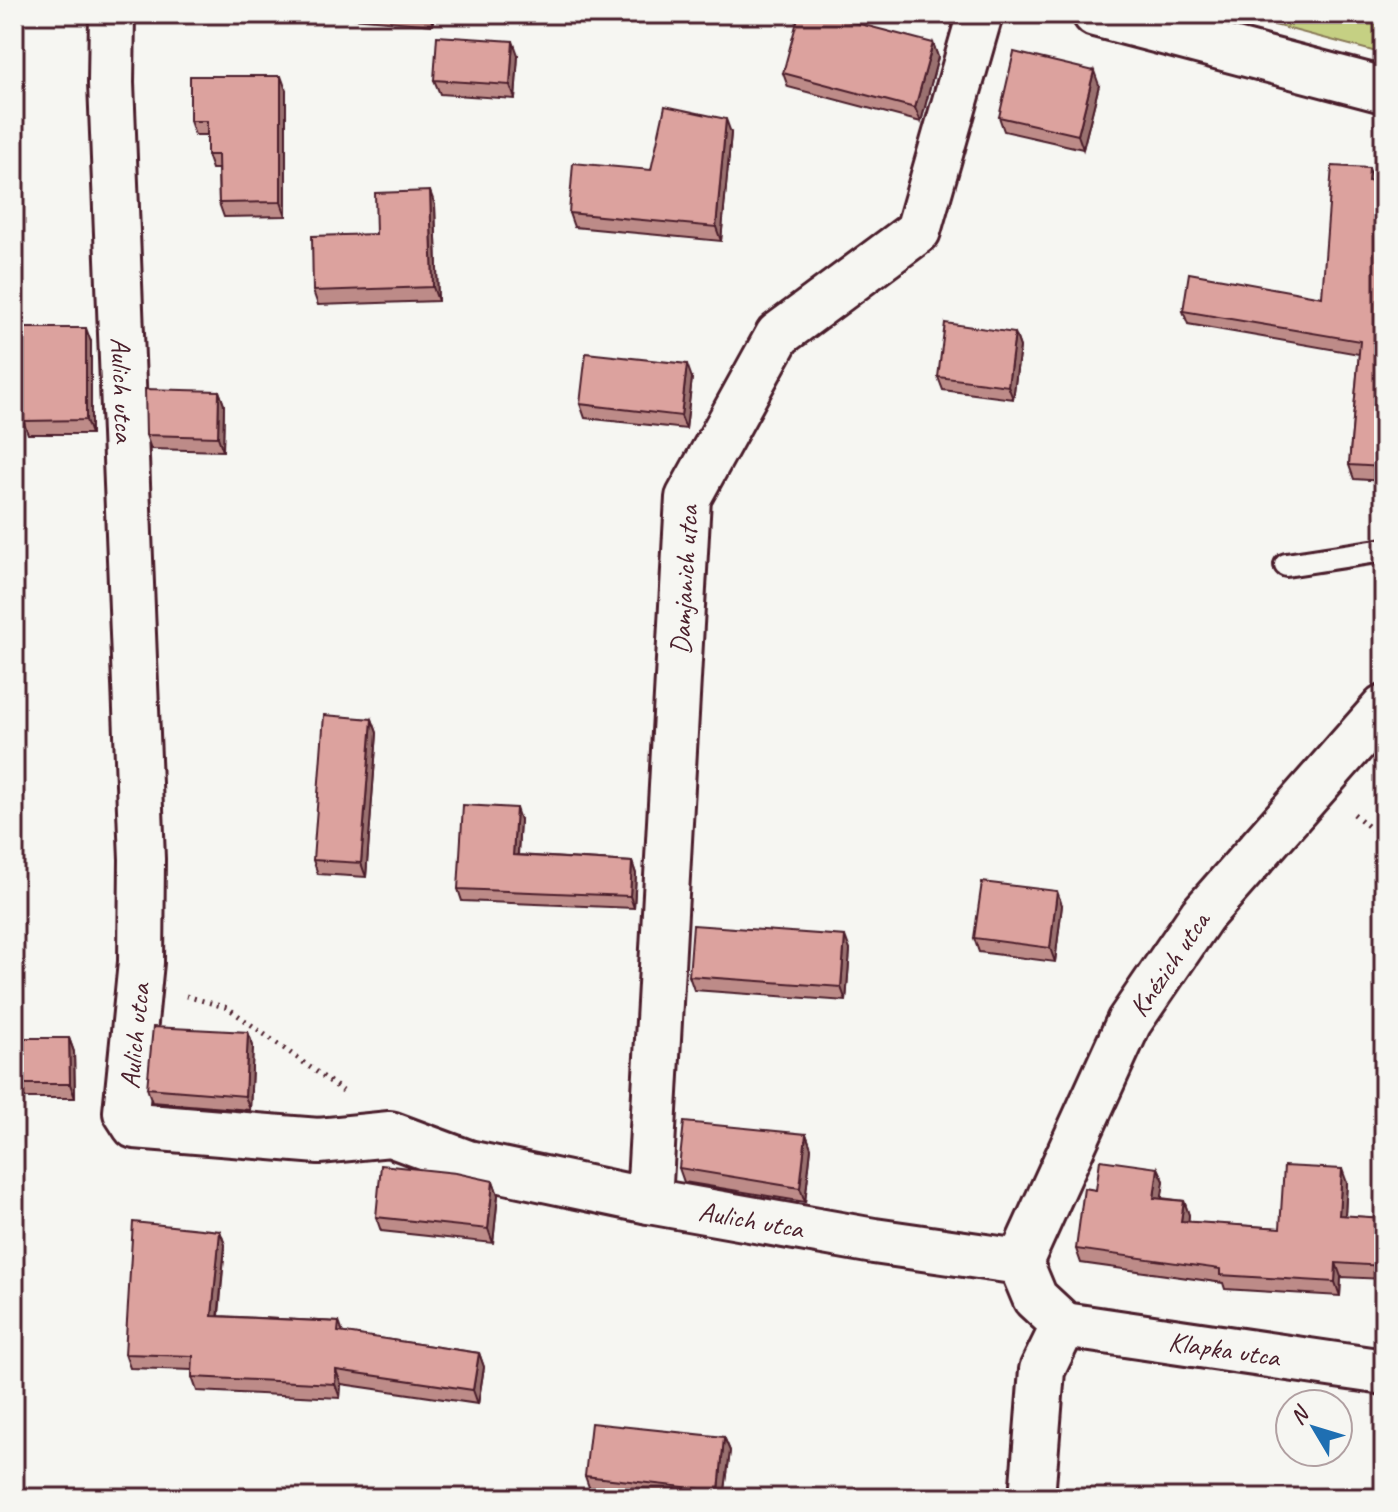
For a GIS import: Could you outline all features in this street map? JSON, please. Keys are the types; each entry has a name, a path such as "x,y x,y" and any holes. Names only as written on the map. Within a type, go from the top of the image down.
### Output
{"street":[{"name":"Aulich utca","path":"112,14 111,83 142,859 141,962 126,1112 135,1126 319,1141 390,1134 468,1163 649,1201 874,1241 1020,1262"},
{"name":"Damjanich utca","path":"649,1201 688,498 778,335 918,231 980,14"},
{"path":"1095,14 1384,90"},
{"name":"Knézich utca","path":"1020,1262 1129,1022 1202,915 1384,708"},
{"path":"1020,1262 1035,1298 1064,1325 1042,1370 1032,1498"},
{"name":"Klapka utca","path":"1064,1325 1384,1372"}],"lane":[{"path":"1286,565 1384,550"}],"path":[{"path":"141,962 165,987 192,999 228,1008 352,1097 390,1134"}],"green space":[{"path":"1233,14 1384,14 1384,54"}],"building":[{"path":"799,14 822,14 933,43 915,108 783,73"},
{"path":"437,36 513,41 510,85 434,80"},
{"path":"1014,52 1094,71 1078,135 999,117"},
{"path":"190,76 281,76 281,202 219,203 218,155 207,155 207,121 190,121"},
{"path":"665,106 726,119 716,227 569,213 573,163 651,170"},
{"path":"1332,166 1369,168 1368,181 1384,182 1384,467 1349,465 1360,341 1183,311 1189,273 1322,297"},
{"path":"430,191 433,287 313,291 312,236 376,234 375,193"},
{"path":"945,323 1015,333 1008,386 938,377"},
{"path":"23,328 86,328 86,420 23,421"},
{"path":"586,353 687,364 681,416 580,404"},
{"path":"145,389 219,391 218,437 146,435"},
{"path":"324,715 372,719 361,863 313,860"},
{"path":"463,805 516,808 513,855 632,862 630,896 458,889"},
{"path":"982,882 1057,891 1050,948 974,938"},
{"path":"693,925 845,936 841,987 689,976"},
{"path":"153,1027 248,1032 245,1096 147,1088"},
{"path":"14,1038 69,1038 70,1084 14,1084"},
{"path":"684,1122 806,1134 800,1188 679,1168"},
{"path":"1100,1160 1158,1168 1154,1198 1184,1201 1181,1221 1280,1228 1284,1166 1342,1169 1339,1215 1384,1218 1383,1266 1336,1263 1335,1282 1220,1275 1220,1269 1076,1249 1084,1188 1096,1190"},
{"path":"381,1165 456,1173 493,1181 488,1229 376,1217"},
{"path":"133,1222 220,1231 212,1316 339,1322 338,1332 479,1353 473,1390 336,1370 335,1384 192,1377 193,1356 125,1354"},
{"path":"591,1423 724,1437 719,1491 585,1476"}]}
